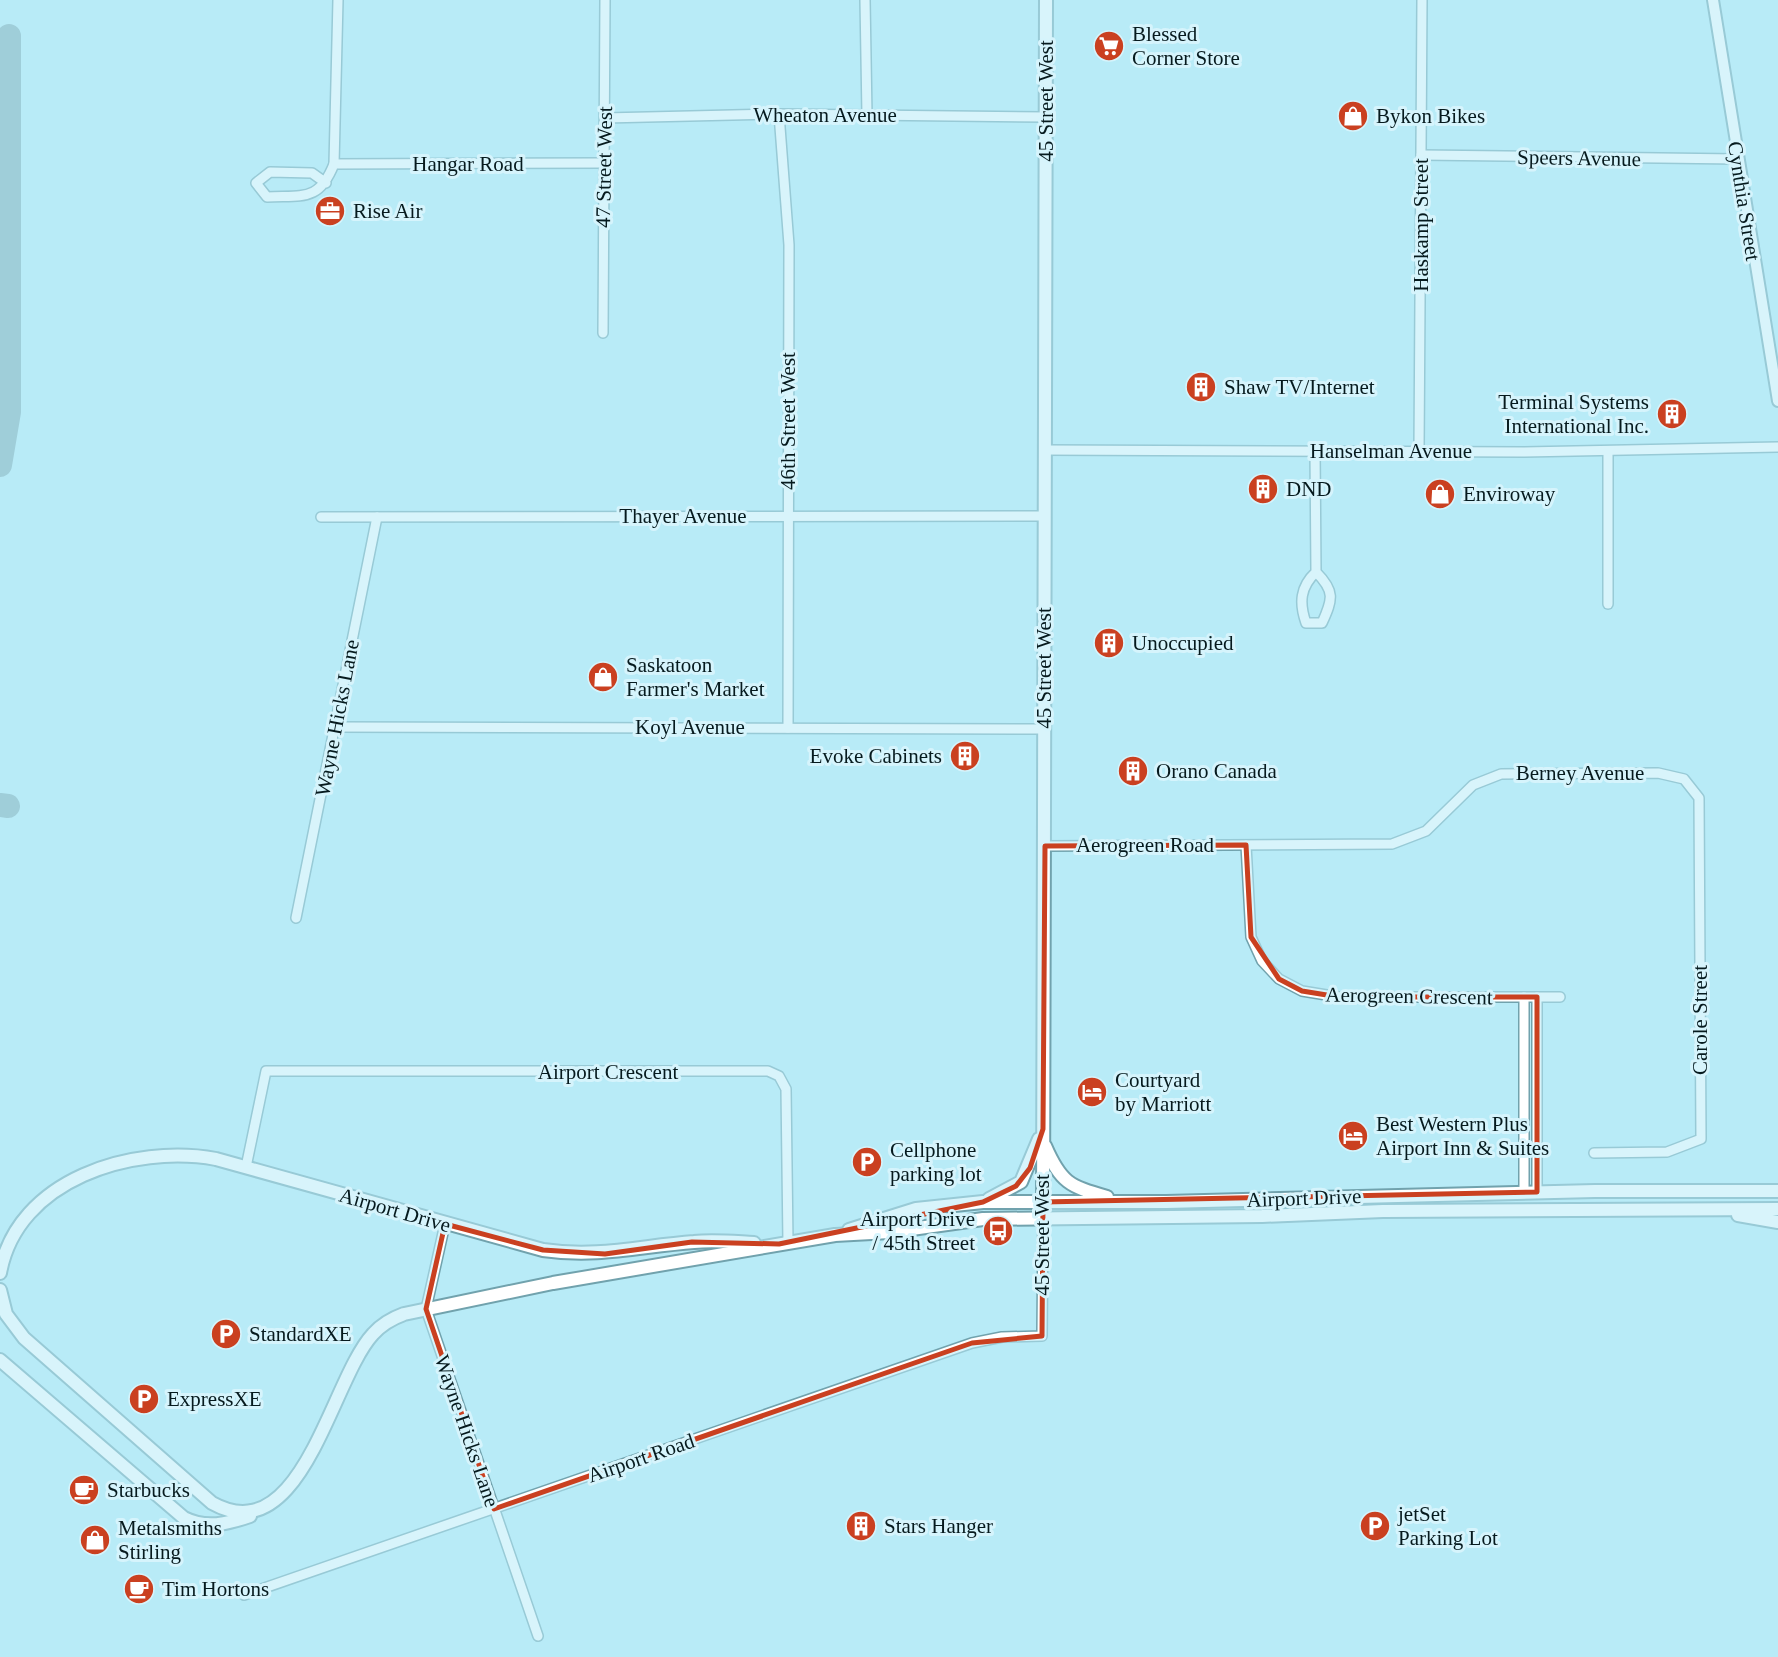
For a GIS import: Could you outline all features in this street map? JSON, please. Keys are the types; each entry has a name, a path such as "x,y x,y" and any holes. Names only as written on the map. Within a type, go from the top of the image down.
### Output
{"main road":[{"path":"1037,0 1046,22"},
{"name":"45 Street West","path":"1042,1218 1046,0"},
{"path":"1046,22 1055,0"},
{"path":"1043,1135 1057,1173 1067,1184 1121,1201"},
{"path":"983,1202 1021,1182 1043,1135"},
{"name":"Airport Drive","path":"0,1247 28,1214 54,1193 88,1173 134,1159 195,1156 246,1167 543,1250 582,1255 628,1252 692,1242 783,1244"},
{"name":"Airport Drive","path":"835,1235 916,1209 983,1202 1778,1191"},
{"path":"1703,1209 1778,1222"},
{"name":"Airport Drive","path":"0,1360 184,1518 213,1525 247,1517 286,1489 304,1465 354,1362 373,1334 395,1317 553,1283 835,1235 890,1232 964,1220 1383,1211 1778,1209"},
{"name":"Airport Drive","path":"0,1273 11,1240 28,1214"},
{"path":"0,1290 6,1314 24,1338 212,1503 241,1513 265,1506"}],"street":[{"path":"326,183 312,173 270,172 256,183 267,197 313,195 326,183 334,164 338,0"},
{"name":"47 Street West","path":"603,333 604,0"},
{"path":"865,0 867,115"},
{"name":"Haskamp Street","path":"1419,450 1422,0"},
{"name":"Cynthia Street","path":"1713,0 1778,401"},
{"name":"Wheaton Avenue","path":"604,118 779,114 1046,117"},
{"name":"46th Street West","path":"779,114 789,245 788,728"},
{"name":"Speers Avenue","path":"1421,155 1737,159"},
{"name":"Hangar Road","path":"334,164 603,163"},
{"name":"Hanselman Avenue","path":"1045,450 1608,451 1778,447"},
{"path":"1315,451 1315,572 1306,582 1301,596 1306,623 1315,624 1322,623 1331,597 1328,584 1315,572"},
{"path":"1608,451 1608,604"},
{"name":"Thayer Avenue","path":"321,517 1045,516"},
{"name":"Wayne Hicks Lane","path":"296,918 377,517"},
{"name":"Koyl Avenue","path":"336,727 1044,729"},
{"name":"Berney Avenue","path":"1246,845 1404,842 1426,831 1473,785 1501,774 1658,773 1684,779 1699,798 1700,901"},
{"name":"Aerogreen Road","path":"1045,845 1246,845"},
{"name":"Aerogreen Crescent","path":"1246,845 1251,937 1262,961 1279,979 1302,991 1331,997 1560,997"},
{"name":"Carole Street","path":"1594,1153 1667,1152 1701,1139 1700,901"},
{"path":"1524,997 1531,1193"},
{"path":"1531,1193 1537,997"},
{"name":"Airport Crescent","path":"246,1167 266,1071 771,1072 781,1078 786,1089 783,1244"},
{"name":"45 Street West","path":"1042,1218 1042,1336"},
{"path":"426,1309 445,1224"},
{"name":"Wayne Hicks Lane","path":"426,1309 538,1636"},
{"name":"Airport Road","path":"244,1595 972,1343 1013,1336 1042,1336"}],"highlighted area":[{"path":"1246,845 1251,937 1279,979 1302,991 1339,997 1537,997 1537,1192 1043,1202 1042,1336 972,1343 494,1509 426,1309 445,1224 543,1250 605,1254 692,1242 779,1244 983,1202 1016,1186 1030,1168 1043,1129 1045,846"}],"taxiway":[{"path":"0,465 9,412 9,36"},
{"path":"0,805 8,806"}],"place":[{"name":"Blessed Corner Store","path":"1109,46"},
{"name":"Bykon Bikes","path":"1353,116"},
{"name":"Rise Air","path":"330,211"},
{"name":"Shaw TV/Internet","path":"1201,387"},
{"name":"Terminal Systems International Inc.","path":"1672,414"},
{"name":"DND","path":"1263,489"},
{"name":"Enviroway","path":"1440,494"},
{"name":"Unoccupied","path":"1109,643"},
{"name":"Saskatoon Farmer's Market","path":"603,677"},
{"name":"Evoke Cabinets","path":"965,756"},
{"name":"Orano Canada","path":"1133,771"},
{"name":"Courtyard by Marriott","path":"1092,1092"},
{"name":"Best Western Plus Airport Inn & Suites","path":"1353,1136"},
{"name":"Cellphone parking lot","path":"867,1162"},
{"name":"Airport Drive / 45th Street","path":"998,1231"},
{"name":"StandardXE","path":"226,1334"},
{"name":"ExpressXE","path":"144,1399"},
{"name":"Starbucks","path":"84,1490"},
{"name":"Stars Hanger","path":"861,1526"},
{"name":"jetSet Parking Lot","path":"1375,1526"},
{"name":"Metalsmiths Stirling","path":"95,1540"},
{"name":"Tim Hortons","path":"139,1589"}]}
